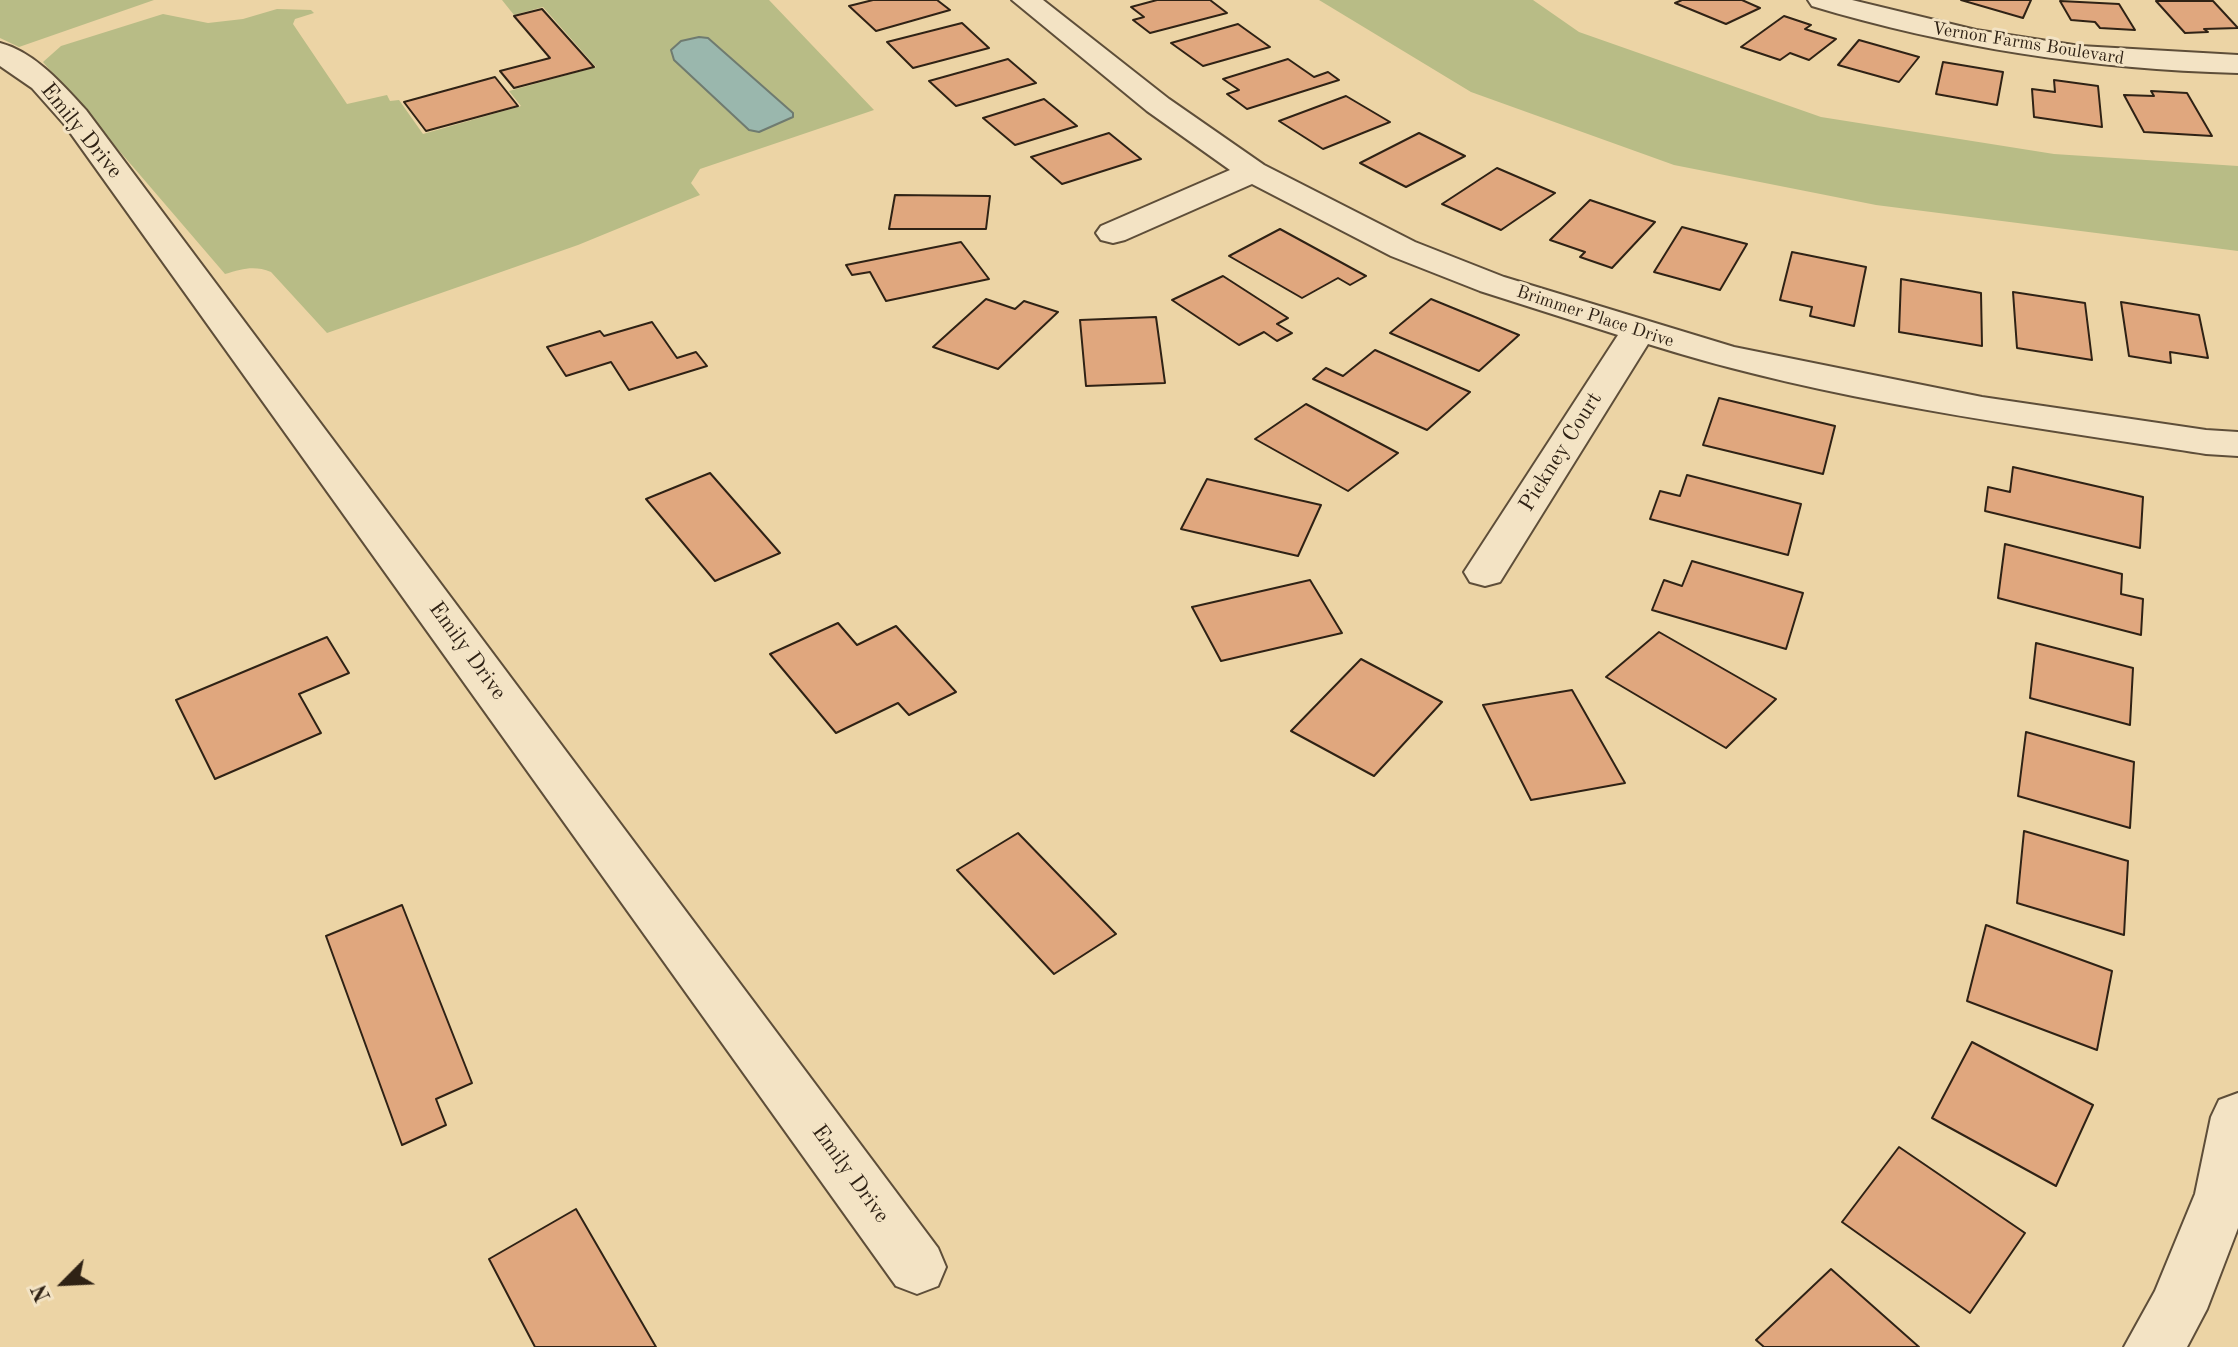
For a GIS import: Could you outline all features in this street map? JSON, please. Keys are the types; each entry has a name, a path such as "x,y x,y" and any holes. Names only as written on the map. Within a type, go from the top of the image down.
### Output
{"street":[{"name":"Brimmer Place Drive","path":"1026,0 1170,115 1253,172 1403,249 1492,284 1727,357 1982,408 2206,442 2238,444"},
{"name":"Vernon Farms Boulevard","path":"1822,0 1889,20 2014,45 2151,62 2238,64"},
{"name":"Emily Drive","path":"0,52 43,82 75,117 917,1267"},
{"path":"1113,233 1253,172"},
{"name":"Pickney Court","path":"1485,572 1638,331"},
{"path":"2154,1347 2177,1309 2223,1194 2238,1117"}],"green space":[{"path":"0,0 154,0 19,47 0,38"},
{"path":"502,0 769,0 874,110 700,169 691,183 700,195 578,245 327,333 271,272 253,268 225,274 43,62 61,46 163,14 208,23 243,19 277,9 311,10 314,13 295,19 293,24 347,104 387,95 390,101 399,100 423,134 521,106 509,91 596,67 543,7 514,15"},
{"path":"1319,0 1533,0 1579,32 1821,117 2054,154 2238,166 2238,251 1876,205 1674,165 1471,92"}],"water":[{"path":"708,38 793,113 793,117 759,132 749,130 674,60 671,50 681,41"}],"building":[{"path":"873,0 937,0 950,10 876,31 849,6"},
{"path":"1157,0 1210,0 1227,13 1150,33 1133,20 1144,17 1131,7"},
{"path":"1682,0 1742,0 1760,8 1726,24 1675,3"},
{"path":"1961,0 2031,0 2023,18"},
{"path":"2060,1 2119,4 2135,30 2100,28 2095,22 2071,20"},
{"path":"2156,1 2213,1 2238,28 2185,33"},
{"path":"542,9 594,67 514,88 500,71 550,58 514,16"},
{"path":"1784,16 1811,25 1805,29 1836,39 1809,60 1790,53 1780,60 1741,47"},
{"path":"962,23 989,48 913,68 887,42"},
{"path":"1238,24 1270,47 1203,66 1171,43"},
{"path":"1859,40 1919,57 1899,82 1838,65"},
{"path":"1008,59 1036,83 956,106 929,81"},
{"path":"1288,59 1314,77 1328,72 1339,80 1247,109 1227,94 1239,90 1223,79"},
{"path":"1943,62 2003,72 1997,105 1936,94"},
{"path":"495,77 518,106 426,131 404,102"},
{"path":"2054,80 2098,86 2102,127 2034,117 2032,89 2055,92"},
{"path":"2151,91 2187,93 2212,136 2144,132 2124,95 2154,96"},
{"path":"1346,96 1390,122 1323,149 1279,121"},
{"path":"1044,99 1077,126 1015,145 983,118"},
{"path":"1109,133 1141,159 1062,184 1031,157"},
{"path":"1419,133 1465,156 1406,187 1360,163"},
{"path":"1497,168 1555,193 1501,230 1442,204"},
{"path":"895,195 990,196 986,229 889,229"},
{"path":"1590,200 1655,222 1612,268 1580,257 1585,252 1550,240"},
{"path":"1682,227 1747,244 1720,290 1654,272"},
{"path":"1280,229 1366,276 1350,285 1338,278 1302,298 1229,256"},
{"path":"961,242 989,279 886,301 870,272 852,275 846,265"},
{"path":"1792,252 1866,267 1854,326 1810,316 1812,307 1780,300"},
{"path":"1223,276 1288,318 1277,324 1292,333 1277,341 1264,332 1239,345 1172,300"},
{"path":"1901,279 1981,293 1982,346 1899,332"},
{"path":"2013,292 2085,303 2092,360 2017,348"},
{"path":"986,299 1015,309 1024,301 1058,312 998,369 933,347"},
{"path":"1431,299 1519,335 1479,371 1390,333"},
{"path":"2121,302 2199,315 2208,358 2170,352 2171,363 2129,356"},
{"path":"1156,317 1165,383 1086,386 1080,320"},
{"path":"652,322 677,358 696,352 707,366 629,390 611,362 566,376 547,347 600,331 604,336"},
{"path":"1375,350 1470,392 1427,430 1313,379 1326,368 1343,376"},
{"path":"1719,398 1835,426 1823,474 1703,445"},
{"path":"1306,404 1398,453 1348,491 1255,439"},
{"path":"2013,467 2143,497 2140,548 1985,511 1988,487 2010,492"},
{"path":"710,473 780,553 715,581 646,499"},
{"path":"1687,475 1801,504 1788,555 1650,519 1660,491 1680,496"},
{"path":"1207,479 1321,505 1298,556 1181,529"},
{"path":"2005,544 2122,574 2121,594 2143,599 2141,635 1998,598"},
{"path":"1692,561 1803,593 1786,649 1652,610 1664,580 1682,586"},
{"path":"1310,580 1342,633 1221,661 1192,607"},
{"path":"838,623 857,645 896,626 956,692 909,715 898,703 836,733 770,654"},
{"path":"1659,632 1776,699 1726,748 1606,677"},
{"path":"327,637 349,673 299,694 321,733 215,779 176,700"},
{"path":"2036,643 2133,668 2130,725 2030,698"},
{"path":"1361,659 1442,702 1374,776 1291,731"},
{"path":"1572,690 1625,783 1531,800 1483,705"},
{"path":"2026,732 2134,762 2130,828 2018,796"},
{"path":"2024,831 2128,861 2124,935 2017,903"},
{"path":"1018,833 1116,934 1054,974 957,870"},
{"path":"402,905 472,1083 436,1099 446,1125 402,1145 326,936"},
{"path":"1986,925 2112,971 2097,1050 1967,1001"},
{"path":"1972,1042 2093,1105 2056,1186 1932,1118"},
{"path":"1899,1147 2025,1233 1970,1313 1842,1222"},
{"path":"576,1209 656,1347 535,1347 489,1259"},
{"path":"1831,1269 1919,1347 1764,1347 1756,1340"}]}
